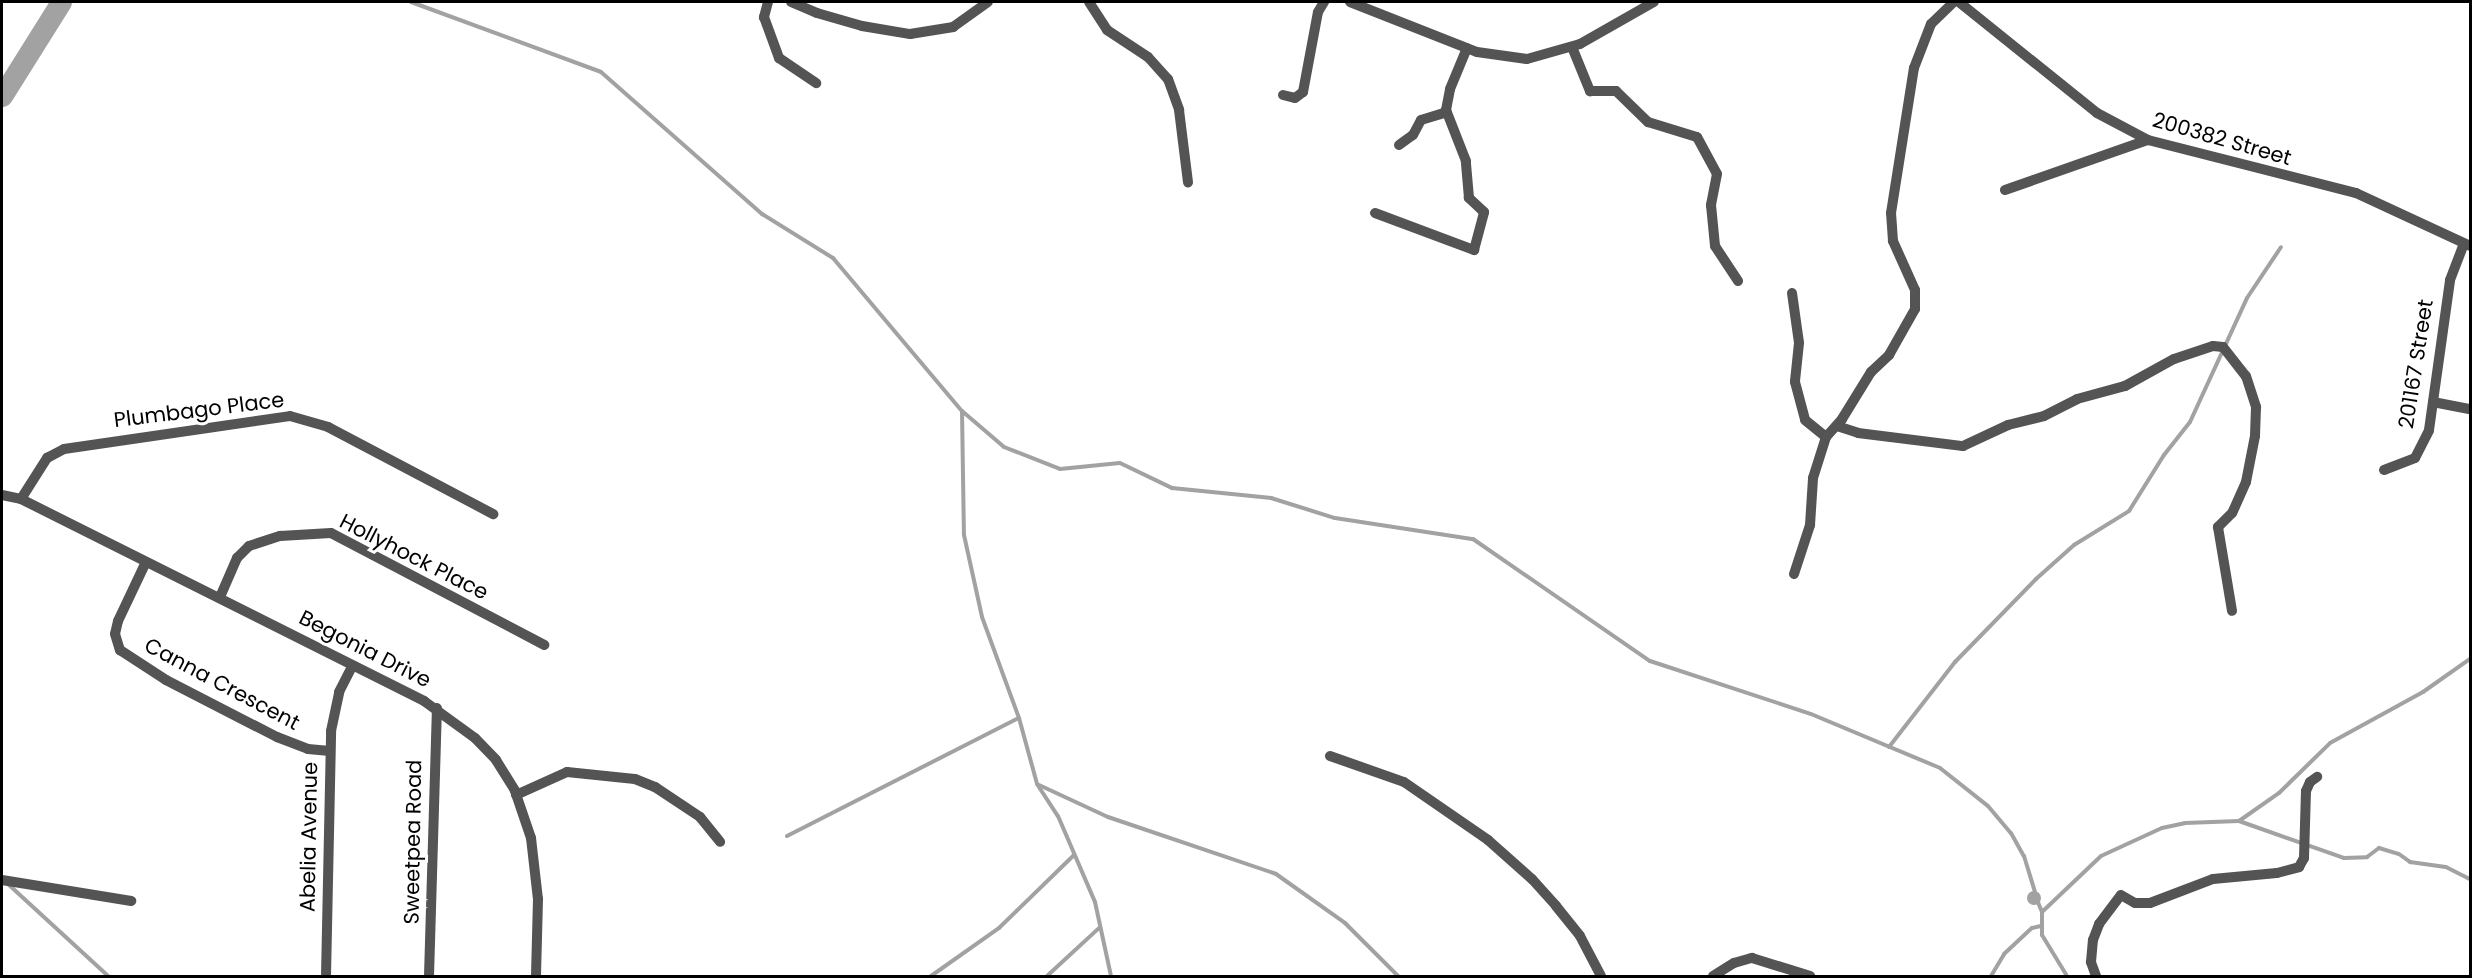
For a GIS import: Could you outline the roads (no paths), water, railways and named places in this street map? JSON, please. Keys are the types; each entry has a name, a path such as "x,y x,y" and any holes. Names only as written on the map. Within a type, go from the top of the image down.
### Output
{"street":[{"path":"768,2 764,17 778,58 816,83"},
{"path":"791,2 816,14 862,26 910,34 952,27 988,2"},
{"path":"1089,2 1107,30 1148,57 1168,79 1179,110 1188,182"},
{"path":"1283,95 1295,98 1303,92 1318,12 1324,2"},
{"path":"1350,2 1374,7 1467,48 1527,59 1572,47 1654,2"},
{"path":"1794,574 1810,525 1813,478 1826,437 1837,426 1864,382 1889,355 1915,309 1915,290 1893,241 1891,213 1914,68 1931,24 1954,2"},
{"name":"200382 Street","path":"1959,2 2097,113 2148,140 2355,193 2467,245"},
{"path":"1572,47 1590,91 1616,91 1648,122 1697,137 1717,174 1711,205 1715,246 1738,281"},
{"path":"1375,213 1474,250 1484,212 1469,198 1466,161 1447,112 1450,89 1467,48"},
{"path":"1399,145 1413,135 1421,120 1447,112"},
{"path":"2005,190 2148,140"},
{"name":"201167 Street","path":"2384,470 2415,458 2428,430 2450,280 2467,245"},
{"path":"1792,292 1799,331 1794,369 1797,394 1810,428 1826,437"},
{"path":"1837,426 1858,433 1963,446 2008,425 2044,416 2077,399 2125,386 2174,359 2213,346 2223,347 2246,376 2256,407 2255,436 2246,482 2232,513 2218,527 2232,611"},
{"path":"2433,402 2470,409"},
{"name":"Plumbago Place","path":"21,499 47,458 64,448 290,416 328,428 493,514"},
{"name":"Begonia Drive","path":"2,495 21,499 145,564 220,597 437,708 496,760 516,795 531,838 538,899 536,976"},
{"name":"Hollyhock Place","path":"220,597 237,558 249,546 280,536 331,533 544,645"},
{"name":"Canna Crescent","path":"145,564 118,621 115,634 120,650 166,680 277,737 308,749 330,751"},
{"name":"Abelia Avenue","path":"326,976 330,751 335,709 352,666"},
{"name":"Sweetpea Road","path":"429,976 437,708"},
{"path":"1330,756 1375,769 1414,787 1488,840 1532,879 1556,906 1580,936 1601,976"},
{"path":"516,795 567,772 635,779 655,787 700,817 720,842"},
{"path":"2096,976 2091,962 2093,940 2099,924 2121,895 2135,903 2150,903 2213,879 2293,870 2304,858 2306,791 2310,782 2317,777"},
{"path":"2,880 131,901"},
{"path":"1713,976 1734,963 1752,958 1810,976"}],"waterway":[{"path":"2,96 61,2"},
{"path":"411,2 601,72 762,214 833,258 962,411 1004,447 1060,469 1120,463 1172,488 1271,498 1335,518 1473,539 1650,661 1811,714 1940,768 1988,806 2011,833 2024,856 2035,893"},
{"path":"1889,747 1955,662 2036,579 2074,545 2129,511 2164,455 2190,422 2247,298 2281,247"},
{"path":"962,411 964,535 982,617 1019,718 1037,784 1058,816 1095,902 1111,976"},
{"path":"2239,821 2279,793 2330,743 2423,692 2470,659"},
{"path":"787,836 1019,718"},
{"path":"1039,785 1108,817 1276,874 1345,923 1398,976"},
{"path":"2042,912 2101,856 2162,828 2185,823 2239,821 2344,858 2367,857 2379,848 2399,854 2410,862 2446,867 2470,879"},
{"path":"931,976 999,928 1074,855"},
{"path":"8,884 108,976"},
{"path":"2037,900 2042,912 2042,935 2067,976"},
{"path":"1991,976 2004,954 2032,928 2041,926"},
{"path":"1047,976 1099,928"}]}
